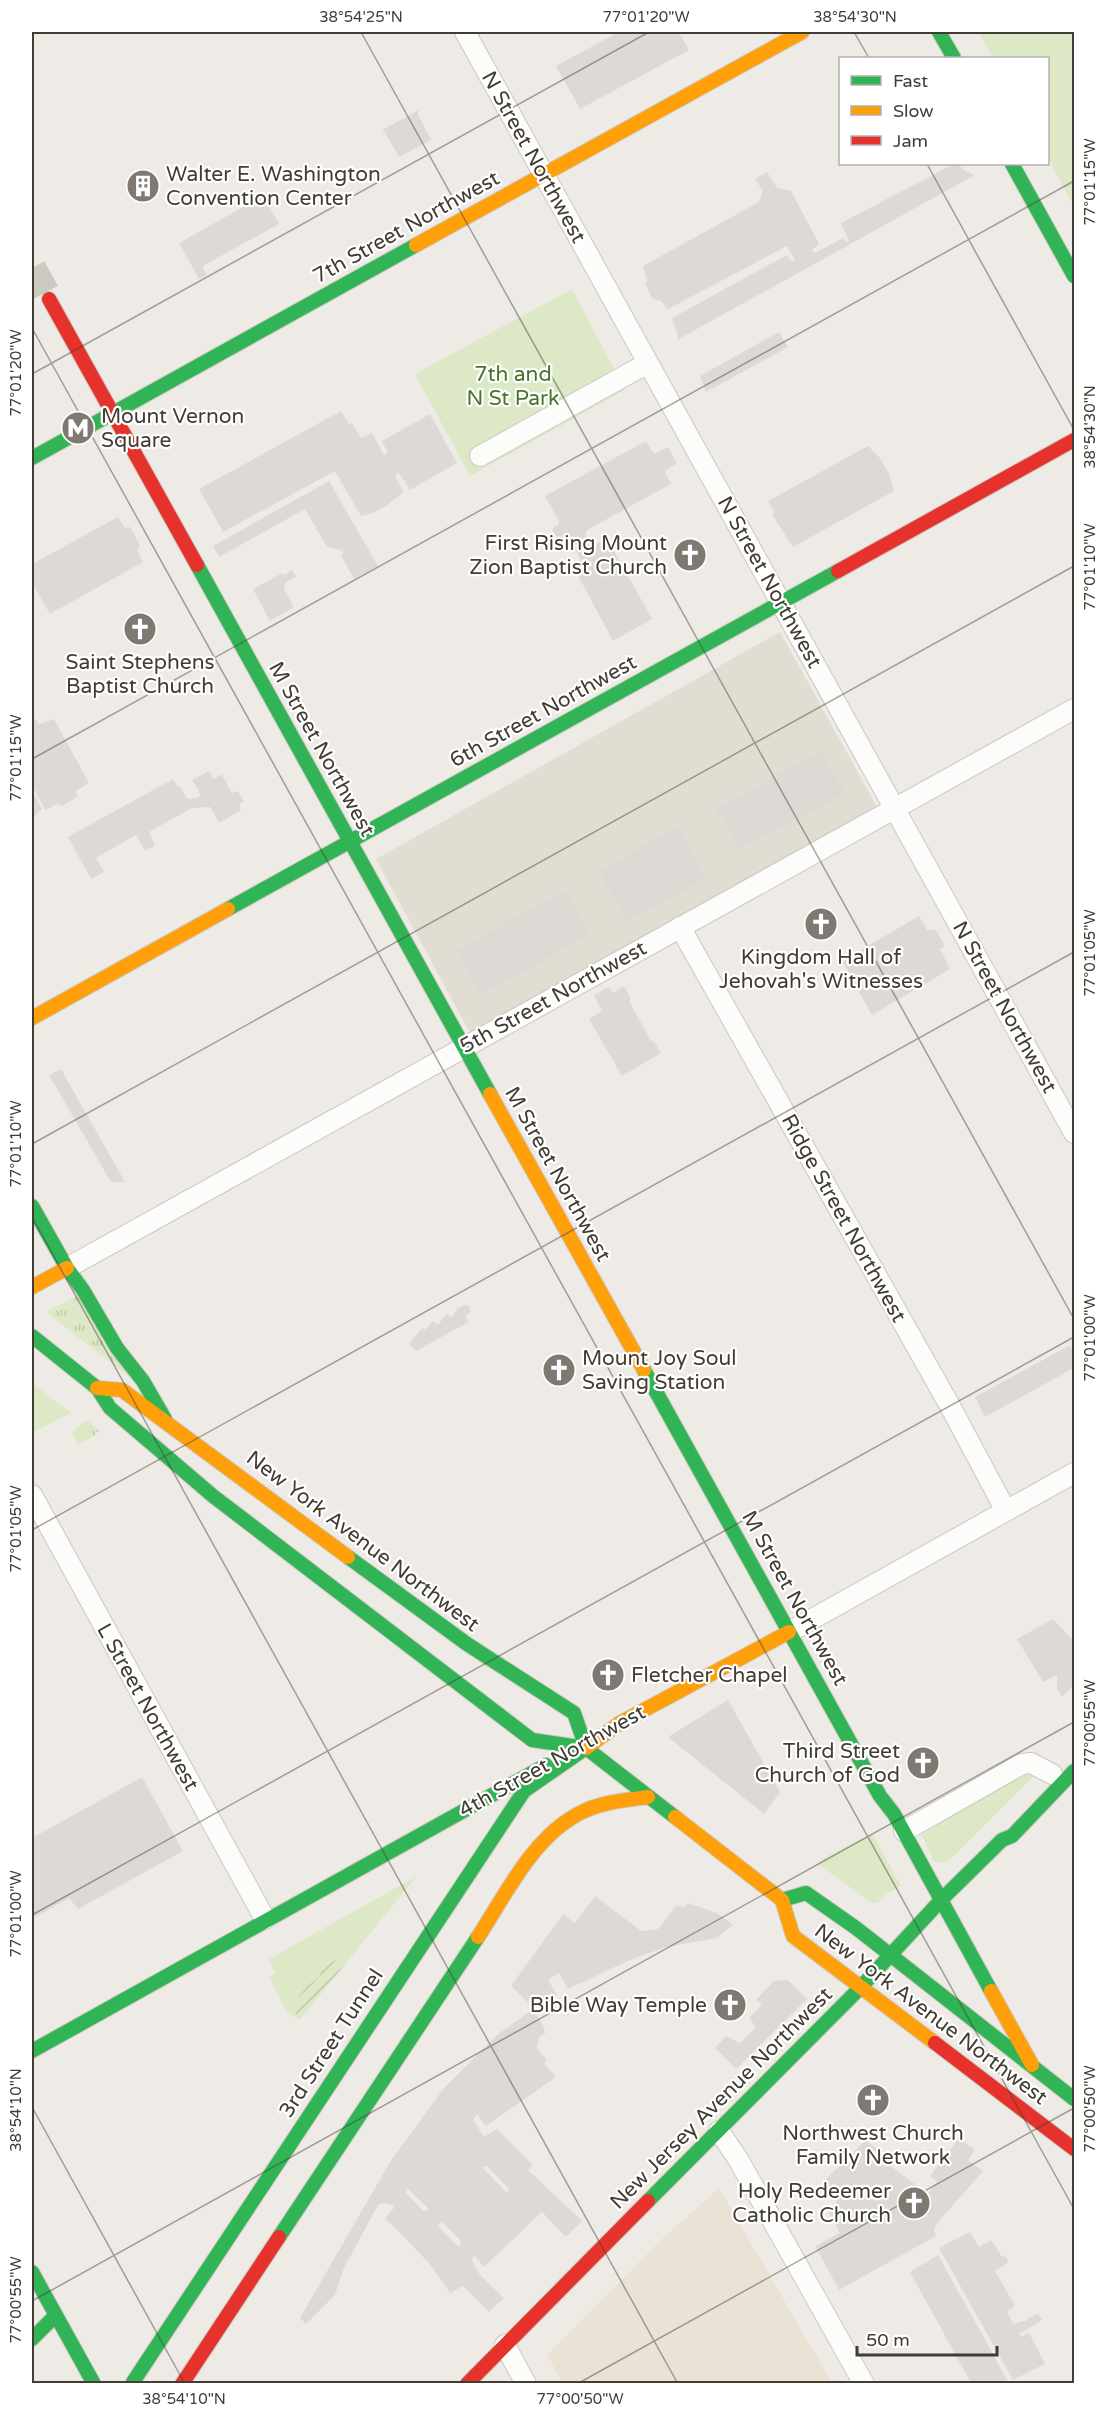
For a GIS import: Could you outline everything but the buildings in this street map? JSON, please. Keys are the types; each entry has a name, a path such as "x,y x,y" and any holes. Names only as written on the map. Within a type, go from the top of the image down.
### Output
{"main road":[{"name":"7th Street Northwest","path":"32,459 802,32"},
{"path":"939,32 953,57"},
{"path":"1013,165 1074,276"},
{"name":"M Street Northwest","path":"49,299 880,1796 904,1831 942,1899 1033,2067"},
{"name":"6th Street Northwest","path":"32,1018 1074,440"},
{"path":"32,1206 67,1268 84,1290 117,1348 143,1382 165,1419"},
{"name":"5th Street Northwest","path":"32,1287 67,1268"},
{"name":"New York Avenue Northwest","path":"32,1336 97,1388 110,1408 213,1496 532,1740 586,1748 782,1900 793,1936 1074,2149"},
{"name":"New York Avenue Northwest","path":"97,1388 122,1390 165,1419 467,1644 574,1713 586,1748"},
{"name":"4th Street Northwest","path":"32,2051 539,1768 586,1748 620,1723 789,1632"},
{"name":"3rd Street Tunnel","path":"133,2382 524,1791 586,1748"},
{"name":"New Jersey Avenue Northwest","path":"1002,1840 1001,1828 1052,1774 1070,1766"},
{"name":"New Jersey Avenue Northwest","path":"466,2384 861,1987 942,1899 1002,1840 1012,1836 1070,1766"},
{"path":"182,2384 531,1857 560,1826 579,1812 601,1803 648,1797"},
{"name":"New York Avenue Northwest","path":"782,1900 806,1893 890,1955 1074,2099"},
{"path":"32,2272 94,2384"},
{"path":"32,2319 56,2315"},
{"path":"32,2339 56,2315"}],"street":[{"name":"N Street Northwest","path":"465,32 1074,1133"},
{"path":"480,456 648,363"},
{"name":"5th Street Northwest","path":"67,1268 1074,709"},
{"name":"Ridge Street Northwest","path":"680,927 950,1406 1006,1511"},
{"name":"4th Street Northwest","path":"789,1632 1074,1473"},
{"name":"L Street Northwest","path":"32,1495 265,1919"},
{"path":"904,1831 1022,1764 1031,1763 1052,1774"},
{"path":"719,2131 738,2159 864,2384"},
{"path":"505,2345 526,2384"}],"shaded area":[{"path":"619,32 679,32 689,50 580,109 556,66"},
{"path":"419,110 418,115 431,140 399,157 382,130"},
{"path":"952,165 959,165 965,171 975,175 677,340 678,336 672,318 787,255 792,262 795,260 787,246 668,309 661,301 653,299 645,284 647,280 643,266 759,202 763,191 755,179 767,172 777,188 791,191 819,244 812,250 815,253 843,238 846,242 849,241 841,223"},
{"path":"263,196 279,224 206,264 203,267 206,275 199,279 179,243"},
{"path":"779,332 788,347 706,392 700,376"},
{"path":"341,411 361,438 372,433 384,455 388,453 382,441 430,414 457,463 410,490 399,473 395,476 404,492 386,506 361,516 335,471 223,532 199,489"},
{"path":"646,441 654,454 668,447 677,463 665,471 671,484 587,530 585,535 592,546 607,538 652,619 613,641 573,566 580,559 572,543 562,547 552,529 558,525 559,521 545,496"},
{"path":"868,446 880,458 889,474 894,491 793,547 773,516 774,512 768,501"},
{"path":"329,481 378,566 354,579 341,556 344,554 341,550 327,547 305,509 219,557 213,546"},
{"path":"118,517 125,528 130,527 140,545 137,550 143,562 50,614 32,583 32,564"},
{"path":"292,570 296,577 285,583 284,589 294,607 270,621 253,589"},
{"path":"780,632 877,807 470,1033 376,859"},
{"path":"32,715 39,724 54,719 89,783 76,791 77,797 62,806 57,804 45,810 32,785"},
{"path":"822,751 845,793 739,850 716,808"},
{"path":"209,771 214,779 222,774 232,793 238,791 244,801 239,804 241,810 219,823 210,807 192,808 149,832 155,845 145,851 136,835 96,858 104,872 91,879 68,837 173,779 187,799 197,798 201,795 192,780"},
{"path":"32,791 42,809 32,818"},
{"path":"678,827 706,878 626,922 599,871"},
{"path":"564,891 584,921 589,935 482,995 475,983 471,981 456,950"},
{"path":"919,916 927,930 936,930 945,946 940,949 950,969 872,1015 842,961"},
{"path":"624,986 631,999 629,1001 651,1041 653,1040 661,1053 622,1076 589,1019 602,1011 594,995 609,987 613,993"},
{"path":"61,1069 125,1182 111,1182 49,1075"},
{"path":"464,1305 469,1306 471,1312 465,1316 469,1322 416,1351 409,1344 422,1328 425,1330 433,1321 438,1325 446,1314 452,1317 458,1308"},
{"path":"1070,1345 1074,1353 1074,1368 985,1417 975,1397"},
{"path":"1053,1619 1074,1641 1074,1685 1062,1697 1057,1688 1057,1675 1043,1682 1017,1639"},
{"path":"728,1700 780,1792 764,1814 668,1737"},
{"path":"142,1777 183,1851 78,1909 69,1898 32,1919 34,1883 32,1879 32,1838"},
{"path":"595,1896 641,1931 658,1929 677,1905 684,1908 688,1903 717,1913 733,1925 717,1938 666,1947 630,1960 568,1989 559,1973 548,1980 557,1995 534,2008 511,1986 563,1914 575,1923"},
{"path":"788,1980 807,1999 736,2069 715,2048 726,2036 740,2043 756,2027 749,2018 762,2005 756,2000 774,1981"},
{"path":"533,2009 544,2027 545,2034 540,2036 537,2048 546,2059 545,2064 556,2077 486,2126 477,2114 473,2120 484,2137 497,2129 533,2165 528,2170 582,2221 566,2237 542,2212 484,2267 475,2256 471,2258 480,2275 504,2298 489,2312 463,2286 450,2293 429,2263 385,2218 394,2205 382,2203 378,2205 343,2270 335,2295 306,2324 300,2318 390,2162 444,2088 496,2036","holes":["488,2167 509,2191 506,2192 483,2168","407,2188 428,2208 427,2211 423,2211 406,2193","442,2222 461,2241 460,2246 456,2245 438,2226"]},
{"path":"959,2138 975,2150 968,2160 983,2171 940,2220 934,2229 936,2236 839,2290 815,2246 840,2233 827,2209 837,2203 825,2180 866,2140 887,2158 885,2162 928,2194 937,2182 930,2176"},
{"path":"719,2188 832,2383 563,2383 547,2355 661,2240"},
{"path":"970,2232 979,2247 991,2240 1002,2257 1005,2256 1009,2262 995,2271 1015,2306 1007,2311 1013,2324 1038,2313 1042,2320 1019,2334 1021,2337 1029,2333 1045,2364 1013,2380 939,2248"},
{"path":"938,2255 1009,2383 971,2383 910,2272"}],"green space":[{"path":"978,32 1074,32 1074,207 1049,160 1049,57 992,57"},
{"name":"7th and N St Park","path":"572,289 625,390 470,476 415,374"},
{"path":"79,1295 133,1380 46,1312"},
{"path":"32,1383 71,1413 32,1433"},
{"path":"86,1420 99,1430 78,1445 72,1433"},
{"path":"1027,1770 1033,1774 1033,1777 949,1861 944,1863 934,1861 920,1832"},
{"path":"870,1834 874,1836 901,1886 877,1903 872,1903 819,1865 819,1861"},
{"path":"417,1876 300,2019 288,2014 269,1977 276,1973 269,1959"},
{"path":"366,1935 368,1936 300,2019 295,2012 297,2001 303,1991 320,1976 321,1968 351,1952"}],"tunnel":[{"path":"32,268 49,299"}],"traffic: fast":[{"path":"939,32 953,57"},
{"path":"1013,165 1074,276"},
{"path":"32,458 416,245"},
{"path":"197,565 490,1094"},
{"path":"228,909 838,571"},
{"path":"32,1206 67,1268 83,1290 117,1348 143,1381 165,1419"},
{"path":"32,1336 97,1388 110,1408 213,1496 532,1740 586,1748 675,1817"},
{"path":"644,1370 991,1991"},
{"path":"348,1557 467,1644 574,1713 586,1748"},
{"path":"133,2382 524,1791 586,1748"},
{"path":"32,2051 546,1765"},
{"path":"648,2201 861,1987 942,1899 1002,1840 1012,1836 1074,1771"},
{"path":"782,1900 806,1893 856,1928 1074,2099"},
{"path":"279,2237 478,1937"},
{"path":"32,2272 94,2384"},
{"path":"32,2339 56,2315"}],"traffic: slow":[{"path":"416,245 802,32"},
{"path":"32,1018 228,909"},
{"path":"490,1094 644,1370"},
{"path":"32,1287 67,1268"},
{"path":"97,1388 122,1390 348,1557"},
{"path":"586,1748 620,1723 789,1632"},
{"path":"478,1937 534,1851 563,1823 596,1806 648,1797"},
{"path":"675,1817 782,1900 793,1936 935,2043"},
{"path":"991,1991 1032,2065"}],"traffic: jam":[{"path":"49,299 197,565"},
{"path":"838,571 1074,440"},
{"path":"935,2043 1074,2149"},
{"path":"467,2384 648,2201"},
{"path":"182,2384 279,2237"}],"place":[{"name":"Walter E. Washington Convention Center","path":"143,186"},
{"name":"Mount Vernon Square","path":"78,428"},
{"name":"First Rising Mount Zion Baptist Church","path":"690,555"},
{"name":"Saint Stephens Baptist Church","path":"140,629"},
{"name":"Kingdom Hall of Jehovah's Witnesses","path":"821,924"},
{"name":"Mount Joy Soul Saving Station","path":"559,1370"},
{"name":"Fletcher Chapel","path":"608,1675"},
{"name":"Third Street Church of God","path":"923,1763"},
{"name":"Bible Way Temple","path":"730,2005"},
{"name":"Northwest Church Family Network","path":"873,2100"},
{"name":"Holy Redeemer Catholic Church","path":"914,2203"}]}
